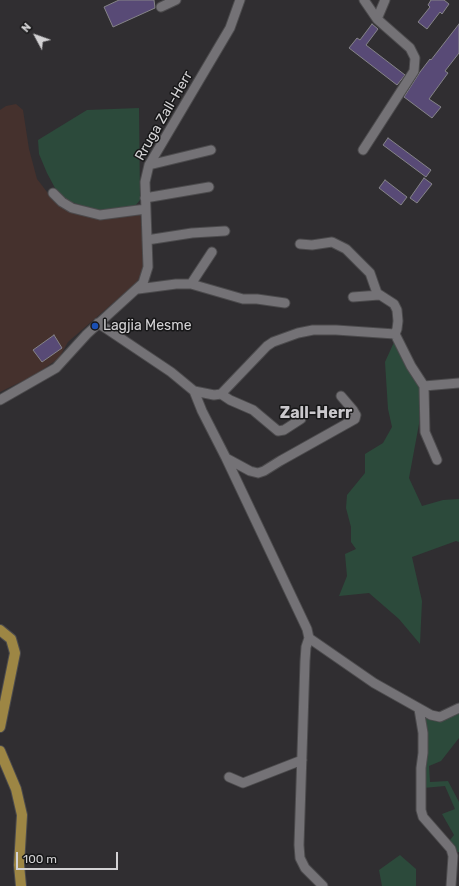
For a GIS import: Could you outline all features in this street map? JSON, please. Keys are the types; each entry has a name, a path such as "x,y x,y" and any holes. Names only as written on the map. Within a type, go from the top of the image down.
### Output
{"main road":[{"path":"0,630 11,638 15,654 0,728"},
{"path":"0,750 16,789 21,809 21,886"}],"street":[{"path":"161,7 176,0"},
{"name":"Rruga Zall-Herr","path":"0,400 56,368 98,323 138,289 147,276 145,182 150,165 221,45 239,5 245,0"},
{"path":"363,150 414,71 415,58 410,48 377,19 364,0"},
{"path":"377,19 385,0"},
{"path":"150,165 211,150"},
{"path":"146,198 209,187"},
{"path":"53,193 62,202 72,208 100,215 146,209"},
{"path":"147,240 192,233 225,231"},
{"path":"300,244 312,245 332,242 339,244 370,273 374,288 379,295 394,304 397,310 398,325 395,334 411,366 424,386 425,432 437,460"},
{"path":"191,284 212,252"},
{"path":"138,289 176,284 191,284 243,300 257,299 285,303"},
{"path":"353,297 379,295"},
{"path":"98,323 171,372 194,391 214,395 221,394 267,346 273,342 298,333 313,330 336,330 395,334"},
{"path":"424,386 459,383"},
{"path":"194,391 309,638 374,683 431,715 440,716 459,708"},
{"path":"221,394 230,400 253,410 278,431 284,430 301,419"},
{"path":"226,458 250,471 258,473 264,471 280,460 355,419 356,415 353,410 341,396"},
{"path":"309,638 306,647 305,661 299,845 300,858 305,868 323,886"},
{"path":"419,709 423,746 421,810 430,826 451,849 453,856 451,886"},
{"path":"229,777 243,783 302,760"}],"shaded area":[{"path":"16,104 23,110 29,149 37,179 54,201 71,211 98,219 140,210 145,269 136,283 68,342 59,358 35,375 0,392 0,110 6,106"}],"green space":[{"path":"139,108 140,200 135,206 100,211 68,201 55,188 47,173 39,154 38,140 87,110"},
{"path":"395,340 421,389 419,424 409,478 422,506 443,500 459,499 459,542 456,541 412,557 422,601 420,644 399,619 369,593 339,596 347,576 345,554 356,549 351,542 351,527 346,508 347,495 365,473 365,454 383,443 392,427 388,409 385,362"},
{"path":"459,712 459,738 441,761 429,766 430,782 448,781 459,802 459,852 456,852 450,840 454,835 442,814 455,809 445,786 423,788 423,715"},
{"path":"400,855 416,869 416,886 382,886 379,870"}],"building":[{"path":"119,0 154,0 155,8 113,27 104,7"},
{"path":"431,0 444,0 449,4 442,14 440,12 427,29 418,22 430,7 428,5"},
{"path":"372,24 378,29 366,45 405,75 397,85 349,48 357,38 360,40"},
{"path":"459,24 459,53 445,71 448,73 429,99 441,107 432,118 404,97 420,72"},
{"path":"388,138 431,170 426,177 383,145"},
{"path":"424,178 432,184 417,203 410,198"},
{"path":"385,180 407,197 401,205 379,188"},
{"path":"54,335 62,348 42,362 33,350"}],"place":[{"name":"Lagjia Mesme","path":"95,326"}],"district":[{"name":"Zall-Herr","path":"316,413"}]}
